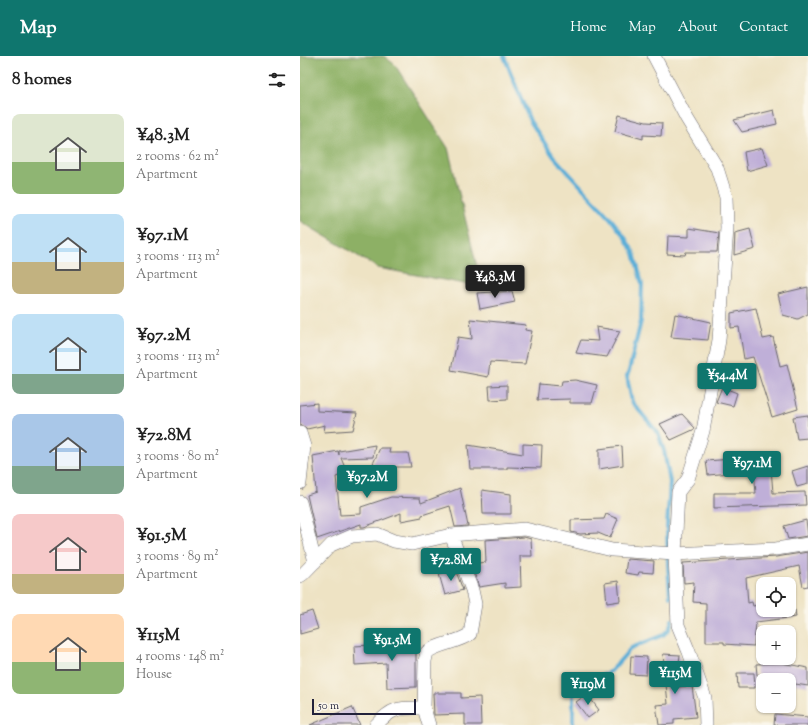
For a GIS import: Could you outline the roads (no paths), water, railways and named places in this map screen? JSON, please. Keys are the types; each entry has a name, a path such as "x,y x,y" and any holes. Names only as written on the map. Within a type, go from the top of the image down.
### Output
{"street":[{"path":"654,56 686,118 717,168 726,197 727,228 719,340 703,431 688,478 678,492 670,553 678,625 705,698 706,725"},
{"path":"300,433 304,446 300,483"},
{"path":"300,502 315,562"},
{"path":"300,576 331,545 352,536 377,534 394,541 412,544 451,535 525,529 612,550 670,553 776,549 808,544"},
{"path":"430,725 424,708 425,660 427,652 432,648 463,639 470,634 475,604 472,590 451,535"},
{"path":"376,725 386,714 398,708 424,708"}],"waterway":[{"path":"504,56 530,121 554,157 611,219 624,236 634,253 642,284 641,321 627,376 632,402 658,433 664,451 670,482 667,527 670,597"},
{"path":"573,725 573,689 611,671 631,648 663,635 669,629 672,620"}]}
